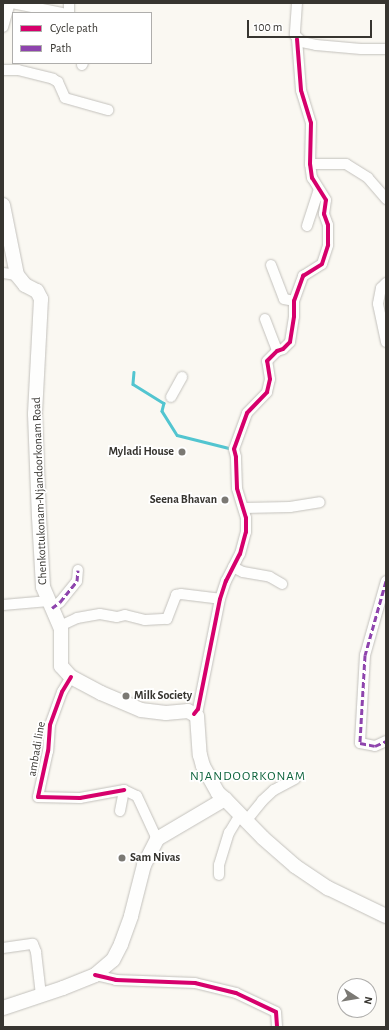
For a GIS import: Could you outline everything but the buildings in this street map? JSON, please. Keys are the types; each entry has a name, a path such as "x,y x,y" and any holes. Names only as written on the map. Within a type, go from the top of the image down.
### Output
{"main road":[{"name":"Chenkottukonam-Njandoorkonam Road","path":"3,205 10,274 25,285 37,291 41,298 35,414 43,587 60,626 61,666 71,677"},
{"path":"71,677 102,693 141,710 166,713 188,711 197,716 200,755 203,766 218,792 262,838 295,866 328,888 386,916"},
{"path":"3,1008 63,988 94,974 112,960 121,944 131,916 144,865 157,839 225,799"}],"street":[{"path":"3,27 11,3 57,12"},
{"path":"194,714 198,709 220,599 240,554 246,532 244,508 237,488 236,457 234,448 247,413 267,392 270,379 267,361 277,351 283,350 290,342 294,316 294,301 303,276 322,264 328,246 328,225 324,214 326,200 312,178 310,164 311,123 301,90 298,40 296,35 296,3"},
{"path":"298,40 316,45 386,49"},
{"path":"3,70 24,67 58,82 62,95 70,100 108,110"},
{"path":"310,164 346,164 368,178 386,199"},
{"path":"307,226 319,190"},
{"path":"271,265 284,299 294,301"},
{"path":"386,283 381,288 378,304 386,342"},
{"path":"265,319 277,351"},
{"path":"171,397 182,378"},
{"path":"244,508 290,507 320,502"},
{"path":"233,567 243,572 270,577 282,584"},
{"path":"3,605 51,605 60,602 78,582 78,570"},
{"path":"386,581 365,655 360,743 375,746 386,741"},
{"path":"60,626 77,618 100,614 117,617 125,616 145,620 167,619 176,595 181,594 220,599"},
{"name":"ambadi line","path":"71,677 62,692 50,725 48,751 38,797 70,798 124,790"},
{"path":"219,875 219,865 229,833 274,790 295,779"},
{"path":"120,811 124,790 137,796 157,839"},
{"path":"3,948 33,944 36,952 41,995"},
{"path":"94,974 116,980 195,983 236,993 276,1012 277,1027"}],"waterway":[{"path":"134,372 133,384 164,403 162,411 177,435 229,448"}],"marked path":[{"path":"52,608 60,602 77,581 78,570"},
{"path":"386,581 365,655 360,743 375,746 386,741"}],"cycle path":[{"path":"194,714 198,709 220,599 226,581 240,554 246,532 246,518 237,488 236,457 234,449 247,413 267,392 270,379 267,361 277,351 283,349 290,342 294,316 294,301 303,276 322,264 328,245 328,225 324,214 326,200 312,178 310,164 311,123 301,90 297,39"},
{"path":"71,677 62,692 50,725 48,751 38,797 80,798 124,790"},
{"path":"95,975 116,980 195,983 236,993 276,1012 277,1027"}],"place":[{"name":"Myladi House","path":"182,452"},
{"name":"Seena Bhavan","path":"225,500"},
{"name":"Milk Society","path":"126,696"},
{"name":"Sam Nivas","path":"122,858"}],"district":[{"name":"NJANDOORKONAM","path":"248,777"}]}
